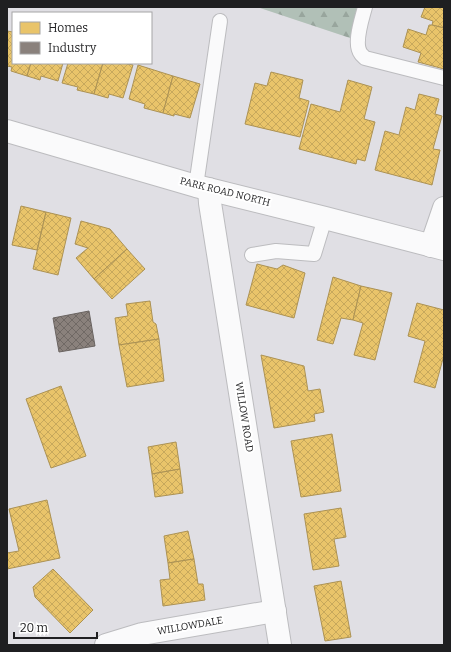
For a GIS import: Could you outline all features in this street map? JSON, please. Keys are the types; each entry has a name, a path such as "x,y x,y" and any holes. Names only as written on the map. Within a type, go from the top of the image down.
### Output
{"street":[{"name":"PARK ROAD NORTH","path":"7,131 203,187 438,248"},
{"name":"WILLOW ROAD","path":"203,187 210,202 280,645"},
{"path":"438,248 444,208"},
{"name":"WILLOWDALE","path":"106,645 142,634 275,611"}],"lane":[{"path":"365,7 357,41 358,49 361,55 372,60 444,78"},
{"path":"203,187 220,21"},
{"path":"252,255 276,251 314,254 325,218"}],"green space":[{"path":"257,7 357,7 350,38"}],"building: Homes":[{"path":"425,7 444,7 444,28 432,25 433,21 421,17"},
{"path":"429,25 444,28 444,69 418,62 421,53 403,47 408,29 426,35"},
{"path":"7,31 12,32 12,64 31,64 27,76 11,71 12,67 7,66"},
{"path":"31,64 63,64 58,81 41,76 40,80 27,76"},
{"path":"68,64 103,64 94,94 77,90 78,87 62,83"},
{"path":"103,64 133,65 123,98 109,94 108,98 94,94"},
{"path":"138,65 173,76 163,113 144,108 145,104 129,99"},
{"path":"271,72 303,80 299,98 309,101 300,137 245,124 255,83 267,86"},
{"path":"173,76 200,84 190,118 163,113"},
{"path":"348,80 372,87 364,119 375,122 365,161 357,159 356,164 299,149 311,104 340,112"},
{"path":"419,94 439,99 435,114 442,116 433,149 440,150 432,185 375,170 385,131 399,135 406,107 415,110"},
{"path":"21,206 46,212 37,250 12,245"},
{"path":"46,212 71,218 58,275 33,269"},
{"path":"81,221 110,229 127,249 94,279 76,258 88,248 75,244"},
{"path":"127,249 145,269 112,299 94,279"},
{"path":"257,264 277,269 283,265 305,273 294,318 246,305"},
{"path":"333,277 361,286 353,320 341,318 333,344 317,340"},
{"path":"361,286 392,293 375,360 354,355 363,323 353,320"},
{"path":"150,301 153,322 156,324 159,339 119,345 115,318 128,316 126,304"},
{"path":"417,303 444,310 444,355 435,388 414,382 425,341 408,336"},
{"path":"159,339 164,381 127,387 119,345"},
{"path":"261,355 304,366 308,391 320,389 324,412 314,414 315,421 274,428"},
{"path":"61,386 86,456 51,468 26,399"},
{"path":"332,434 341,491 301,497 291,441"},
{"path":"176,442 180,469 152,474 148,447"},
{"path":"180,469 183,493 155,497 152,474"},
{"path":"47,500 60,558 7,569 7,553 19,551 9,509"},
{"path":"341,508 346,537 334,539 339,566 313,570 304,514"},
{"path":"188,531 194,559 168,563 164,536"},
{"path":"194,559 198,584 203,584 205,600 163,606 160,580 170,579 168,563"},
{"path":"53,569 93,610 70,633 35,597 33,587"},
{"path":"341,581 351,637 325,641 314,586"}],"building: Industry":[{"path":"89,311 95,346 59,352 53,318"}]}
